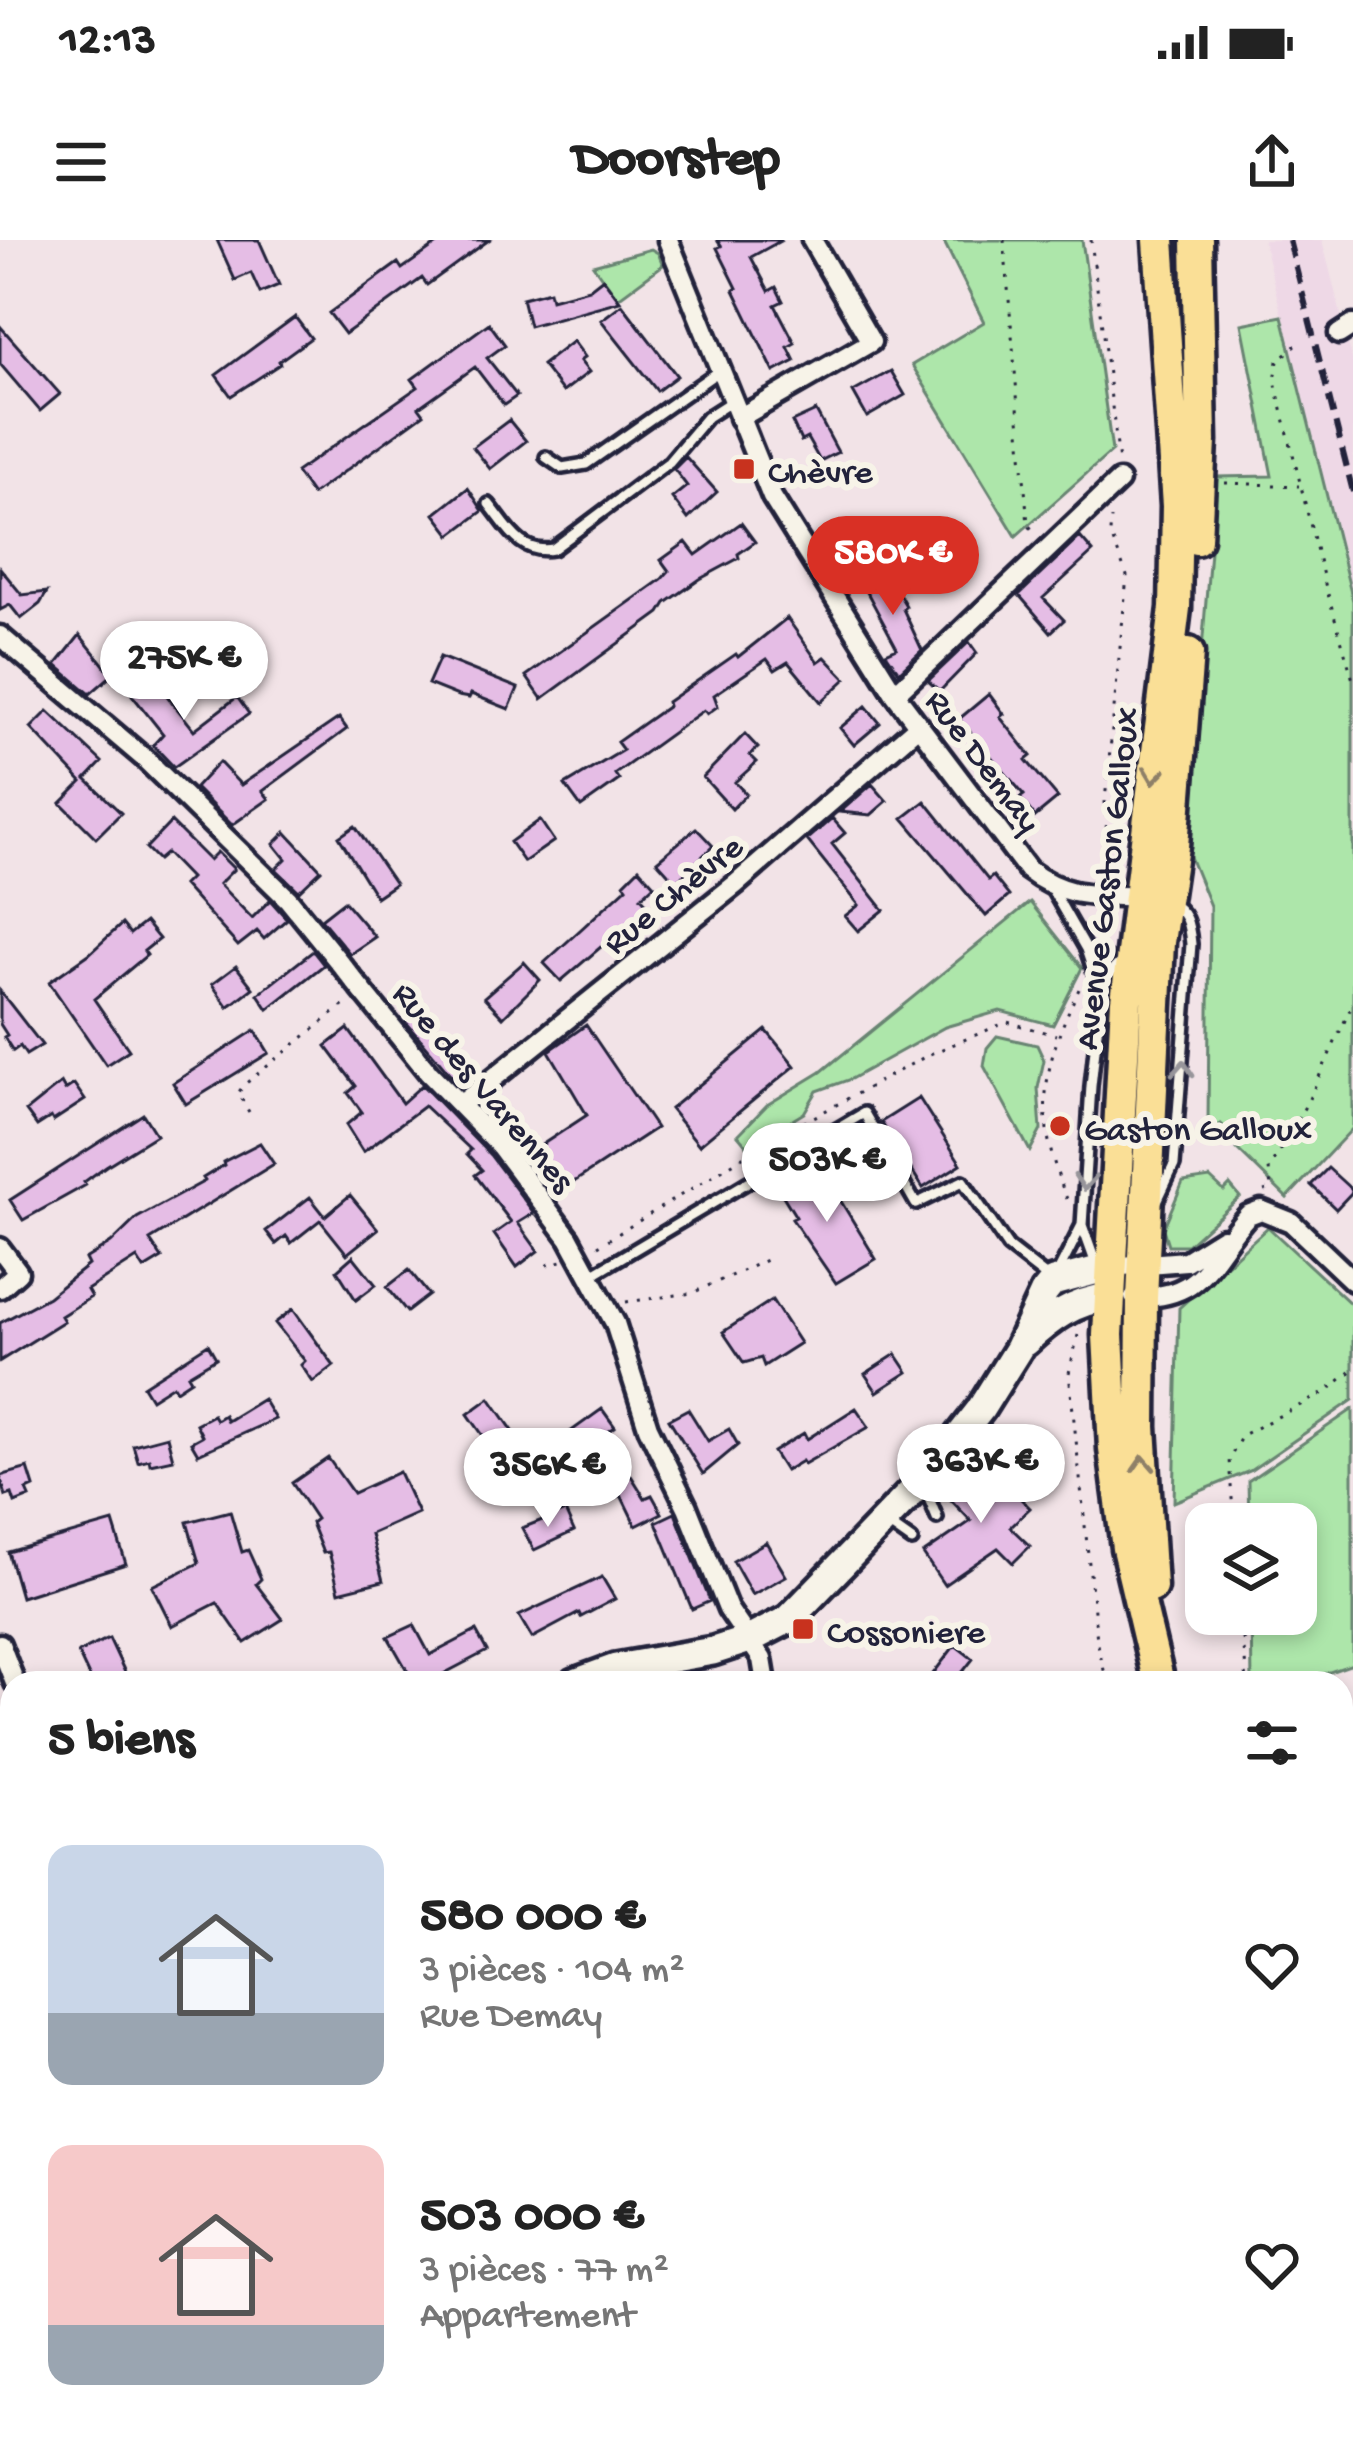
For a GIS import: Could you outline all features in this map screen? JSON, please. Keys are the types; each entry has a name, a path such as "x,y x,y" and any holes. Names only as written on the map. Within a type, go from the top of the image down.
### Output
{"main road":[{"name":"Avenue Gaston Galloux","path":"1157,1671 1141,1427 1142,1298 1151,898 1175,608 1177,506 1159,240"},
{"path":"1178,240 1184,275 1195,546"},
{"path":"1195,546 1201,441 1197,240"},
{"name":"Avenue Gaston Galloux","path":"1156,1671 1127,1548 1114,1449 1105,1278 1132,951 1173,846 1195,546"}],"street":[{"name":"Rue Demay","path":"668,240 772,497 895,694 1028,870 1049,886"},
{"path":"735,410 871,342 812,240"},
{"path":"895,694 1119,481"},
{"name":"Rue des Varennes","path":"0,636 144,758 288,899 501,1148 569,1238 606,1306 648,1427 728,1610 762,1659 764,1671"},
{"name":"Rue Chèvre","path":"460,1105 736,884 919,725"},
{"path":"1049,886 1082,895 1151,898"},
{"path":"608,1671 713,1651 789,1619 922,1480 980,1410 1054,1282 1105,1278 1144,1264 1186,1261 1254,1212 1279,1214 1353,1281"},
{"path":"1105,1278 1142,1298 1182,1292 1197,1280 1232,1232"},
{"path":"0,1248 18,1272 0,1288"},
{"path":"1018,1349 1051,1318 1089,1300 1105,1278"}],"lane":[{"path":"546,457 562,468 586,464 720,370"},
{"path":"488,504 524,546 547,551 560,546 669,462 706,417 735,410"},
{"path":"1049,886 1086,949 1101,994"},
{"path":"590,1276 864,1113 916,1204 963,1181 1008,1247 1054,1282 1082,1225 1101,994 1107,976 1132,951"},
{"path":"1082,1225 1105,1278"},
{"path":"922,1480 937,1518"},
{"path":"884,1520 912,1541"}],"path":[{"path":"1004,240 1028,525 1048,545"},
{"path":"1091,240 1120,456 1119,481"},
{"path":"1296,345 1282,353 1275,372 1353,680"},
{"path":"1215,483 1301,486"},
{"path":"1109,869 1106,801 1127,576 1109,532 1111,520"},
{"path":"1068,1203 1048,1144 1043,1101 1047,1066 1088,972"},
{"path":"249,1112 238,1093 245,1084 363,990"},
{"path":"1270,1189 1269,1169 1308,1101 1353,1003"},
{"path":"585,1253 764,1144 930,1054 1007,1022 1058,1036"},
{"path":"606,1306 692,1293 770,1258"},
{"path":"1080,1330 1069,1373 1104,1671"},
{"path":"1232,1503 1229,1460 1242,1436 1326,1392 1353,1370"},
{"path":"1243,1635 1245,1671"}],"shaded area":[{"path":"1263,240 1322,240 1353,362 1353,601"}],"green space":[{"path":"943,240 1082,240 1112,451 1016,536 912,365 984,322"},
{"path":"651,249 663,265 617,299 593,265"},
{"path":"1282,316 1353,601 1353,1128 1287,1198 1237,1149 1241,1143 1221,1124 1215,1128 1208,1123 1210,906 1186,847 1216,477 1272,476 1242,324"},
{"path":"1030,902 1082,968 1053,1025 1000,1011 945,1027 851,1079 817,1091 804,1113 748,1147 738,1135 767,1105 821,1072"},
{"path":"997,1036 1037,1045 1044,1060 1038,1088 1041,1130 1030,1151 984,1066 987,1048"},
{"path":"1210,1178 1224,1191 1230,1185 1240,1197 1187,1245 1168,1245 1163,1229 1183,1182"},
{"path":"1268,1227 1353,1306 1353,1400 1250,1471 1174,1502 1179,1308"},
{"path":"1353,1409 1353,1664 1333,1671 1252,1671 1251,1635 1317,1635 1317,1503 1249,1503 1248,1481"}],"building":[{"path":"217,240 259,240 279,285 260,293 251,273 235,280"},
{"path":"443,240 489,240 427,285 422,278 345,334 329,313 398,263 402,269"},
{"path":"717,240 782,240 751,257 769,291 776,287 783,301 775,305 795,343 788,347 795,361 774,372 734,290"},
{"path":"603,278 620,301 529,326 522,298 549,291 551,299 589,289"},
{"path":"622,304 677,376 657,391 601,320"},
{"path":"295,317 311,338 231,396 216,375"},
{"path":"489,323 505,345 487,358 517,396 504,405 475,367 419,407 424,414 312,495 296,472 418,387 412,379"},
{"path":"0,326 60,394 40,411 0,364"},
{"path":"573,341 589,372 563,392 542,365"},
{"path":"891,371 905,395 867,417 853,392"},
{"path":"816,411 838,452 820,461 807,438 801,441 792,422"},
{"path":"509,420 526,441 490,469 473,447"},
{"path":"686,457 717,492 688,519 672,498 687,486 674,469"},
{"path":"468,488 483,511 451,535 435,514"},
{"path":"741,523 755,542 739,558 666,603 660,613 542,699 526,676 662,579 669,571 661,560 686,542 696,555"},
{"path":"1080,537 1093,552 1043,598 1064,620 1051,632 1019,595"},
{"path":"0,568 22,595 47,592 21,619 10,605 0,610"},
{"path":"885,569 906,606 903,609 922,650 899,672 886,653 897,648 861,581"},
{"path":"787,618 818,662 825,657 846,679 821,702 788,662 775,670 767,659 714,695 718,706 707,714 704,710 615,774 619,780 581,807 565,785 623,750 617,742"},
{"path":"80,635 112,675 90,694 56,665"},
{"path":"969,642 977,653 941,690 943,694 928,681"},
{"path":"440,657 518,688 509,709 428,684"},
{"path":"153,678 194,730 237,697 249,714 174,767 153,745 163,734 132,695"},
{"path":"989,694 1004,714 1000,717 1031,756 1026,760 1058,798 1035,817 1020,798 1024,795 959,719"},
{"path":"866,706 880,723 854,745 840,728"},
{"path":"48,711 102,762 86,779 121,813 96,838 61,803 82,782 31,728"},
{"path":"339,718 347,729 263,791 269,799 232,825 195,788 219,762 241,785"},
{"path":"745,734 758,748 750,755 757,762 735,782 746,794 732,809 703,777"},
{"path":"872,784 887,801 871,815 840,812"},
{"path":"925,801 988,880 993,876 1009,896 986,916 903,818"},
{"path":"832,818 845,833 832,844 884,910 858,931 845,916 859,905 807,840"},
{"path":"540,820 554,841 524,862 510,842"},
{"path":"171,822 209,860 217,852 234,869 219,884 252,918 270,900 287,919 264,939 257,931 238,946 183,885 190,878 166,853 158,860 146,848"},
{"path":"355,826 395,884 376,897 339,837"},
{"path":"696,828 713,846 676,882 657,861"},
{"path":"286,832 321,870 299,891 276,869 286,859 274,844"},
{"path":"639,868 654,885 641,897 649,906 561,981 544,963 627,887 624,883"},
{"path":"344,901 375,937 350,954 321,919"},
{"path":"145,922 159,939 144,951 147,955 94,999 129,1050 106,1065 49,982 122,924 130,934"},
{"path":"313,951 324,965 268,1009 258,994"},
{"path":"524,962 540,980 503,1017 484,997"},
{"path":"236,966 253,988 228,1007 212,984"},
{"path":"0,991 42,1045 26,1055 20,1046 13,1051 4,1037"},
{"path":"420,1009 480,1071 461,1087 406,1022"},
{"path":"586,1025 656,1128 554,1195 525,1156 587,1115 549,1051"},
{"path":"348,1029 402,1103 422,1085 491,1156 534,1213 518,1223 538,1251 517,1267 494,1234 511,1222 475,1175 482,1170 467,1154 471,1150 424,1106 363,1152 346,1125 362,1112 348,1093 356,1086 326,1046"},
{"path":"255,1030 269,1053 186,1104 173,1083"},
{"path":"766,1030 795,1066 699,1145 670,1109"},
{"path":"61,1083 65,1090 74,1084 85,1100 37,1126 26,1111"},
{"path":"919,1098 961,1164 923,1188 881,1122"},
{"path":"143,1114 156,1135 106,1166 86,1185 23,1220 10,1200"},
{"path":"260,1143 274,1164 150,1240 162,1258 144,1269 137,1258 87,1290 91,1297 61,1316 64,1321 0,1361 0,1323 48,1297 88,1265 85,1259 137,1218 205,1181 223,1162"},
{"path":"820,1167 876,1259 836,1283 792,1219 796,1217 780,1191"},
{"path":"1328,1168 1353,1191 1336,1209 1311,1185"},
{"path":"350,1195 378,1229 347,1254 320,1220 291,1243 286,1236 276,1244 266,1231 310,1197 325,1216"},
{"path":"353,1256 376,1285 356,1300 337,1270"},
{"path":"409,1270 429,1295 407,1312 387,1287"},
{"path":"772,1300 800,1343 764,1366 761,1358 744,1363 723,1332"},
{"path":"293,1309 334,1366 313,1382 301,1365 305,1361 275,1323"},
{"path":"208,1344 216,1358 188,1375 191,1380 176,1390 173,1385 151,1399 143,1386"},
{"path":"896,1354 908,1372 877,1392 865,1374"},
{"path":"490,1398 513,1431 506,1436 530,1468 491,1496 480,1481 503,1464 468,1414"},
{"path":"263,1399 275,1419 198,1454 191,1442 202,1436 196,1424 213,1415 216,1420 224,1415 227,1421"},
{"path":"856,1408 869,1427 785,1471 773,1452 804,1433 807,1439"},
{"path":"602,1409 615,1427 545,1478 531,1460"},
{"path":"688,1409 708,1441 729,1429 738,1445 703,1474 669,1419"},
{"path":"167,1436 173,1459 138,1462 133,1445"},
{"path":"328,1458 353,1493 399,1472 418,1513 371,1534 383,1581 339,1592 329,1552 323,1553 311,1523 316,1519 292,1483"},
{"path":"986,1464 1030,1508 1010,1527 1030,1546 1013,1563 998,1548 944,1585 923,1554 971,1521 950,1499"},
{"path":"625,1466 645,1498 652,1495 662,1513 636,1526 621,1495 614,1499 602,1480"},
{"path":"28,1468 34,1487 27,1490 30,1497 15,1503 12,1494 6,1496 0,1476"},
{"path":"230,1511 242,1552 248,1550 261,1579 256,1584 283,1619 245,1643 217,1603 172,1626 152,1586 199,1563 187,1522"},
{"path":"565,1511 574,1531 534,1550 522,1528"},
{"path":"675,1513 710,1601 692,1609 656,1522"},
{"path":"113,1522 126,1564 21,1597 8,1552"},
{"path":"766,1542 786,1576 752,1595 733,1561"},
{"path":"602,1577 615,1599 532,1638 519,1616"},
{"path":"414,1625 430,1655 476,1631 487,1651 449,1671 407,1671 388,1637"},
{"path":"109,1638 124,1671 86,1671 78,1653"},
{"path":"955,1645 973,1659 964,1671 935,1671"}],"railway":[{"path":"1289,240 1353,492"}],"place":[{"name":"Chèvre","path":"744,469"},
{"name":"Gaston Galloux","path":"1060,1126"},
{"name":"Cossoniere","path":"803,1629"}]}
